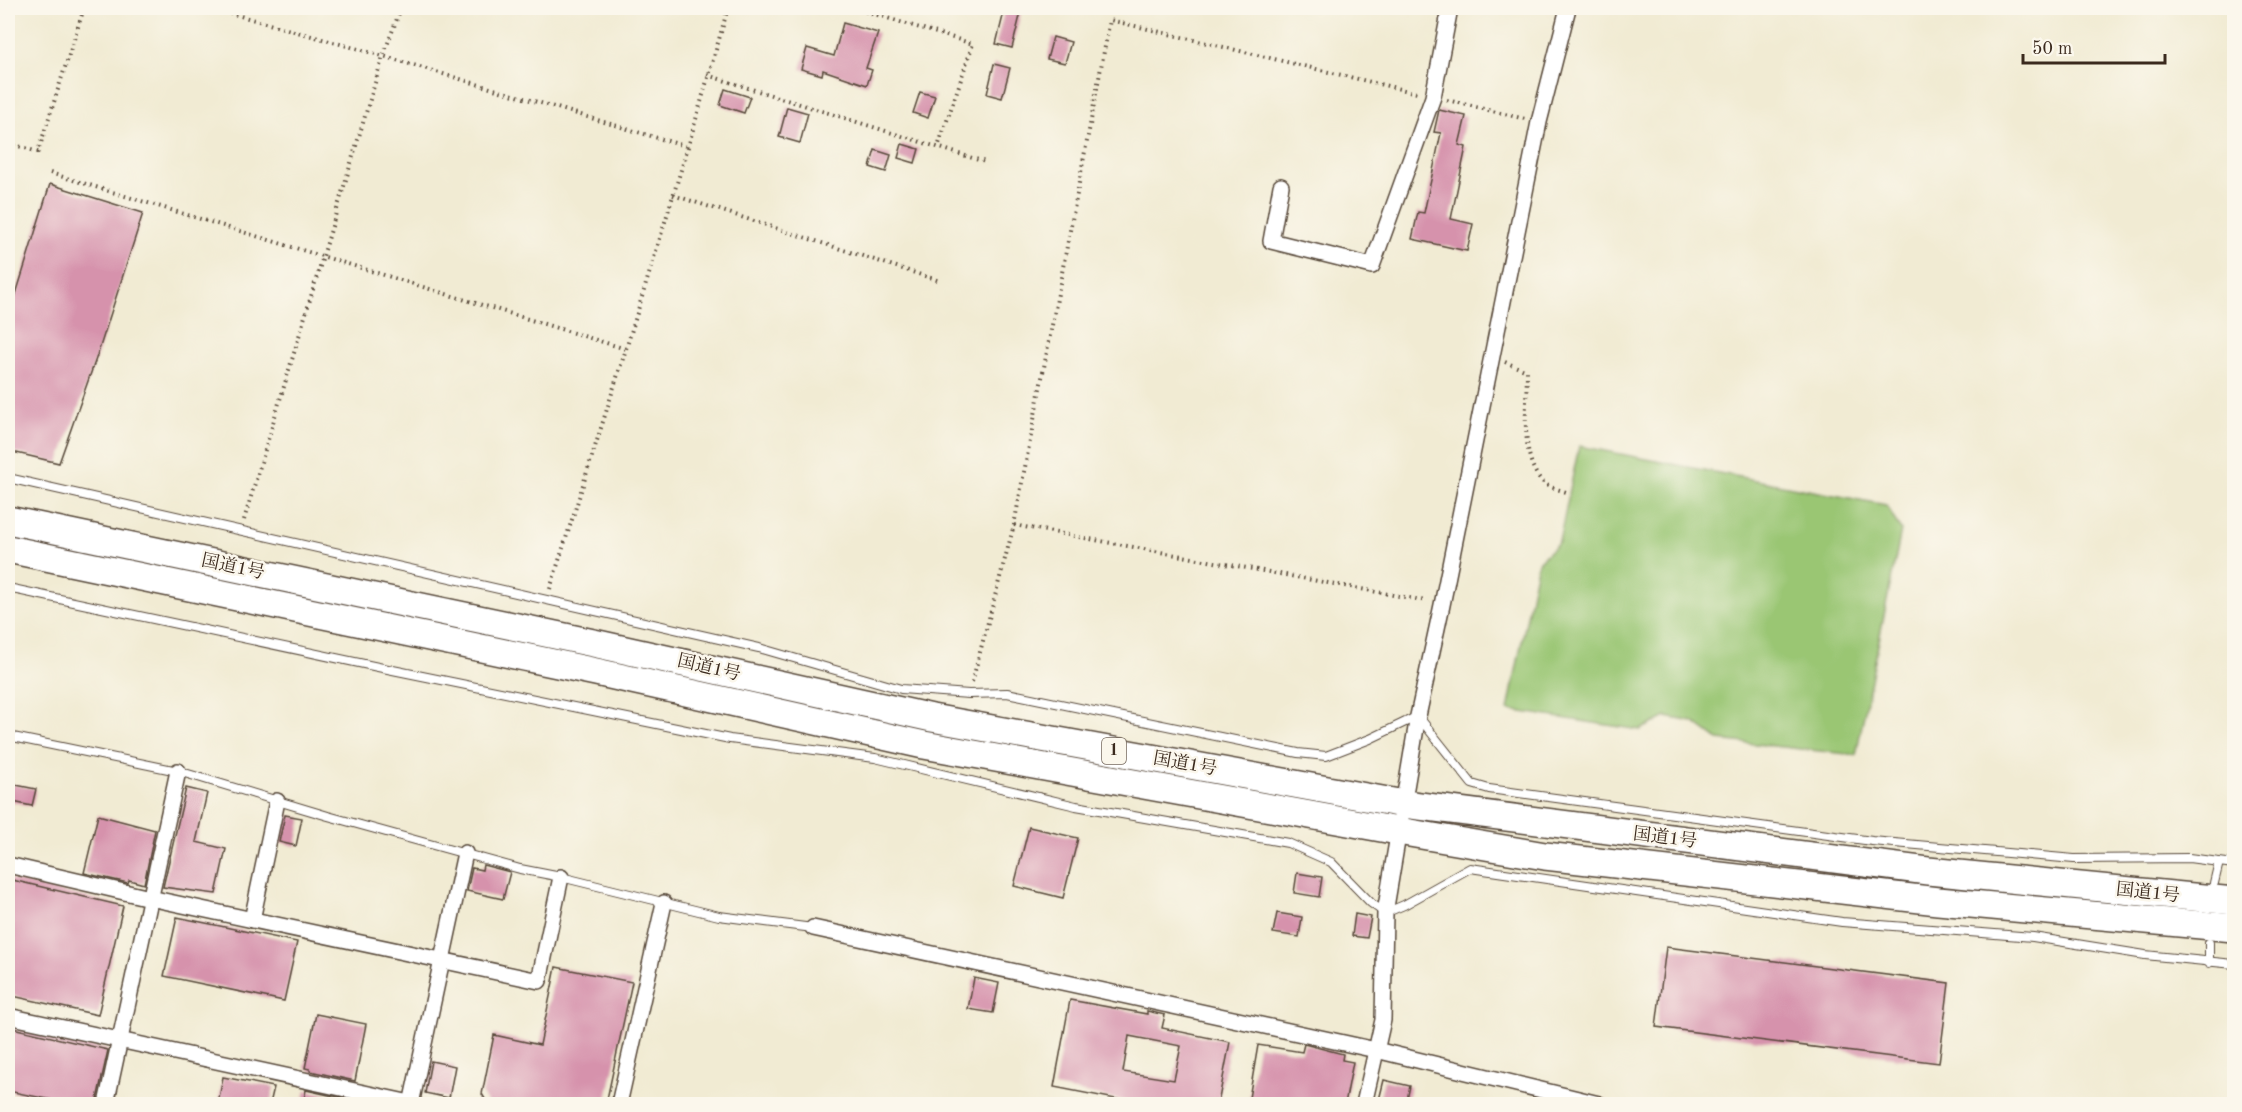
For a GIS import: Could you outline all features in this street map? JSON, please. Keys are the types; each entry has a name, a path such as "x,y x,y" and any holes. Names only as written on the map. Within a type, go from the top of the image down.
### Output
{"highway":[{"name":"国道1号","path":"8,520 586,641 932,718 1404,804 1928,872 2235,901"},
{"name":"国道1号","path":"8,549 596,672 924,745 1398,831 1545,856 1938,901 2235,928"}],"street":[{"path":"1281,186 1270,241 1372,266 1433,97 1450,8"},
{"path":"1364,1104 1383,1020 1385,913 1418,716 1539,122 1568,8"},
{"path":"106,1104 178,771"},
{"path":"252,920 277,801"},
{"path":"8,1016 412,1104 465,853"},
{"path":"8,865 150,898 539,981 561,877"},
{"path":"619,1104 664,903"},
{"path":"813,928 1376,1050 1599,1104"}],"lane":[{"path":"8,478 759,648 901,689 969,694 1007,693 1298,753 1326,756 1370,739 1418,716 1472,784 1489,789 1872,841 2074,859 2189,858 2235,864"},
{"path":"8,588 730,739 875,758 1076,806 1288,843 1331,862 1371,903 1385,913 1404,905 1470,868 1842,922 2033,937 2209,963 2235,964"},
{"path":"8,736 178,771 520,869 719,916 813,928"},
{"path":"2214,883 2219,862"},
{"path":"2209,943 2209,963"}],"path":[{"path":"8,143 38,152 84,8"},
{"path":"212,8 383,56 688,147"},
{"path":"241,530 383,56 400,8"},
{"path":"547,599 688,147 728,8"},
{"path":"854,8 973,44 938,147"},
{"path":"969,694 1014,525 1110,20 1539,122"},
{"path":"707,75 985,162"},
{"path":"50,174 626,349"},
{"path":"673,195 940,281"},
{"path":"1492,357 1527,371 1525,440 1536,471 1544,484 1569,493"},
{"path":"1014,525 1442,604"}],"green space":[{"path":"1579,446 1886,505 1901,531 1856,755 1718,740 1693,722 1666,717 1640,730 1508,710 1538,562 1559,542"}],"building":[{"path":"1005,8 1022,8 1012,48 996,44"},
{"path":"843,23 878,33 866,68 872,70 867,85 823,70 822,75 801,69 807,48 834,56"},
{"path":"1053,37 1071,42 1065,63 1047,59"},
{"path":"994,64 1010,68 1002,98 987,94"},
{"path":"725,89 750,97 744,113 720,105"},
{"path":"920,92 935,96 928,118 913,113"},
{"path":"787,107 808,113 800,143 779,137"},
{"path":"1439,110 1466,116 1459,145 1466,147 1451,219 1473,224 1467,251 1412,239 1418,212 1424,213 1441,133 1434,132"},
{"path":"902,144 919,149 915,163 898,158"},
{"path":"875,150 891,155 886,172 870,167"},
{"path":"50,184 143,213 99,350 59,463 8,451 8,320"},
{"path":"11,784 36,789 32,806 8,801"},
{"path":"186,788 207,793 196,842 226,849 216,894 163,887"},
{"path":"98,815 155,830 144,884 129,880 128,883 84,873"},
{"path":"285,815 302,818 296,846 279,842"},
{"path":"1029,827 1078,838 1063,898 1014,886"},
{"path":"483,865 510,872 503,899 467,891 472,868 482,870"},
{"path":"1297,873 1322,877 1319,897 1294,893"},
{"path":"8,879 123,906 98,1015 8,995"},
{"path":"1277,913 1302,917 1299,937 1273,933"},
{"path":"1355,914 1371,917 1367,938 1352,936"},
{"path":"177,917 297,942 284,1001 164,976"},
{"path":"1666,947 1949,983 1939,1063 1656,1027"},
{"path":"556,967 632,982 606,1104 488,1104 482,1094 494,1035 540,1045"},
{"path":"974,978 999,983 993,1013 968,1009"},
{"path":"1070,1000 1147,1014 1147,1011 1165,1015 1162,1028 1230,1042 1218,1104 1130,1104 1131,1102 1054,1087","holes":["1129,1036 1181,1046 1174,1080 1123,1072"]},
{"path":"316,1014 366,1024 355,1081 305,1068"},
{"path":"8,1027 108,1050 96,1104 72,1104 8,1091"},
{"path":"1304,1044 1343,1054 1342,1060 1353,1062 1345,1104 1248,1104 1258,1045 1302,1052"},
{"path":"431,1061 455,1066 449,1098 425,1093"},
{"path":"223,1077 274,1087 270,1104 218,1104"},
{"path":"1384,1080 1410,1086 1406,1104 1378,1104"},
{"path":"306,1090 351,1100 350,1104 303,1104"}]}
